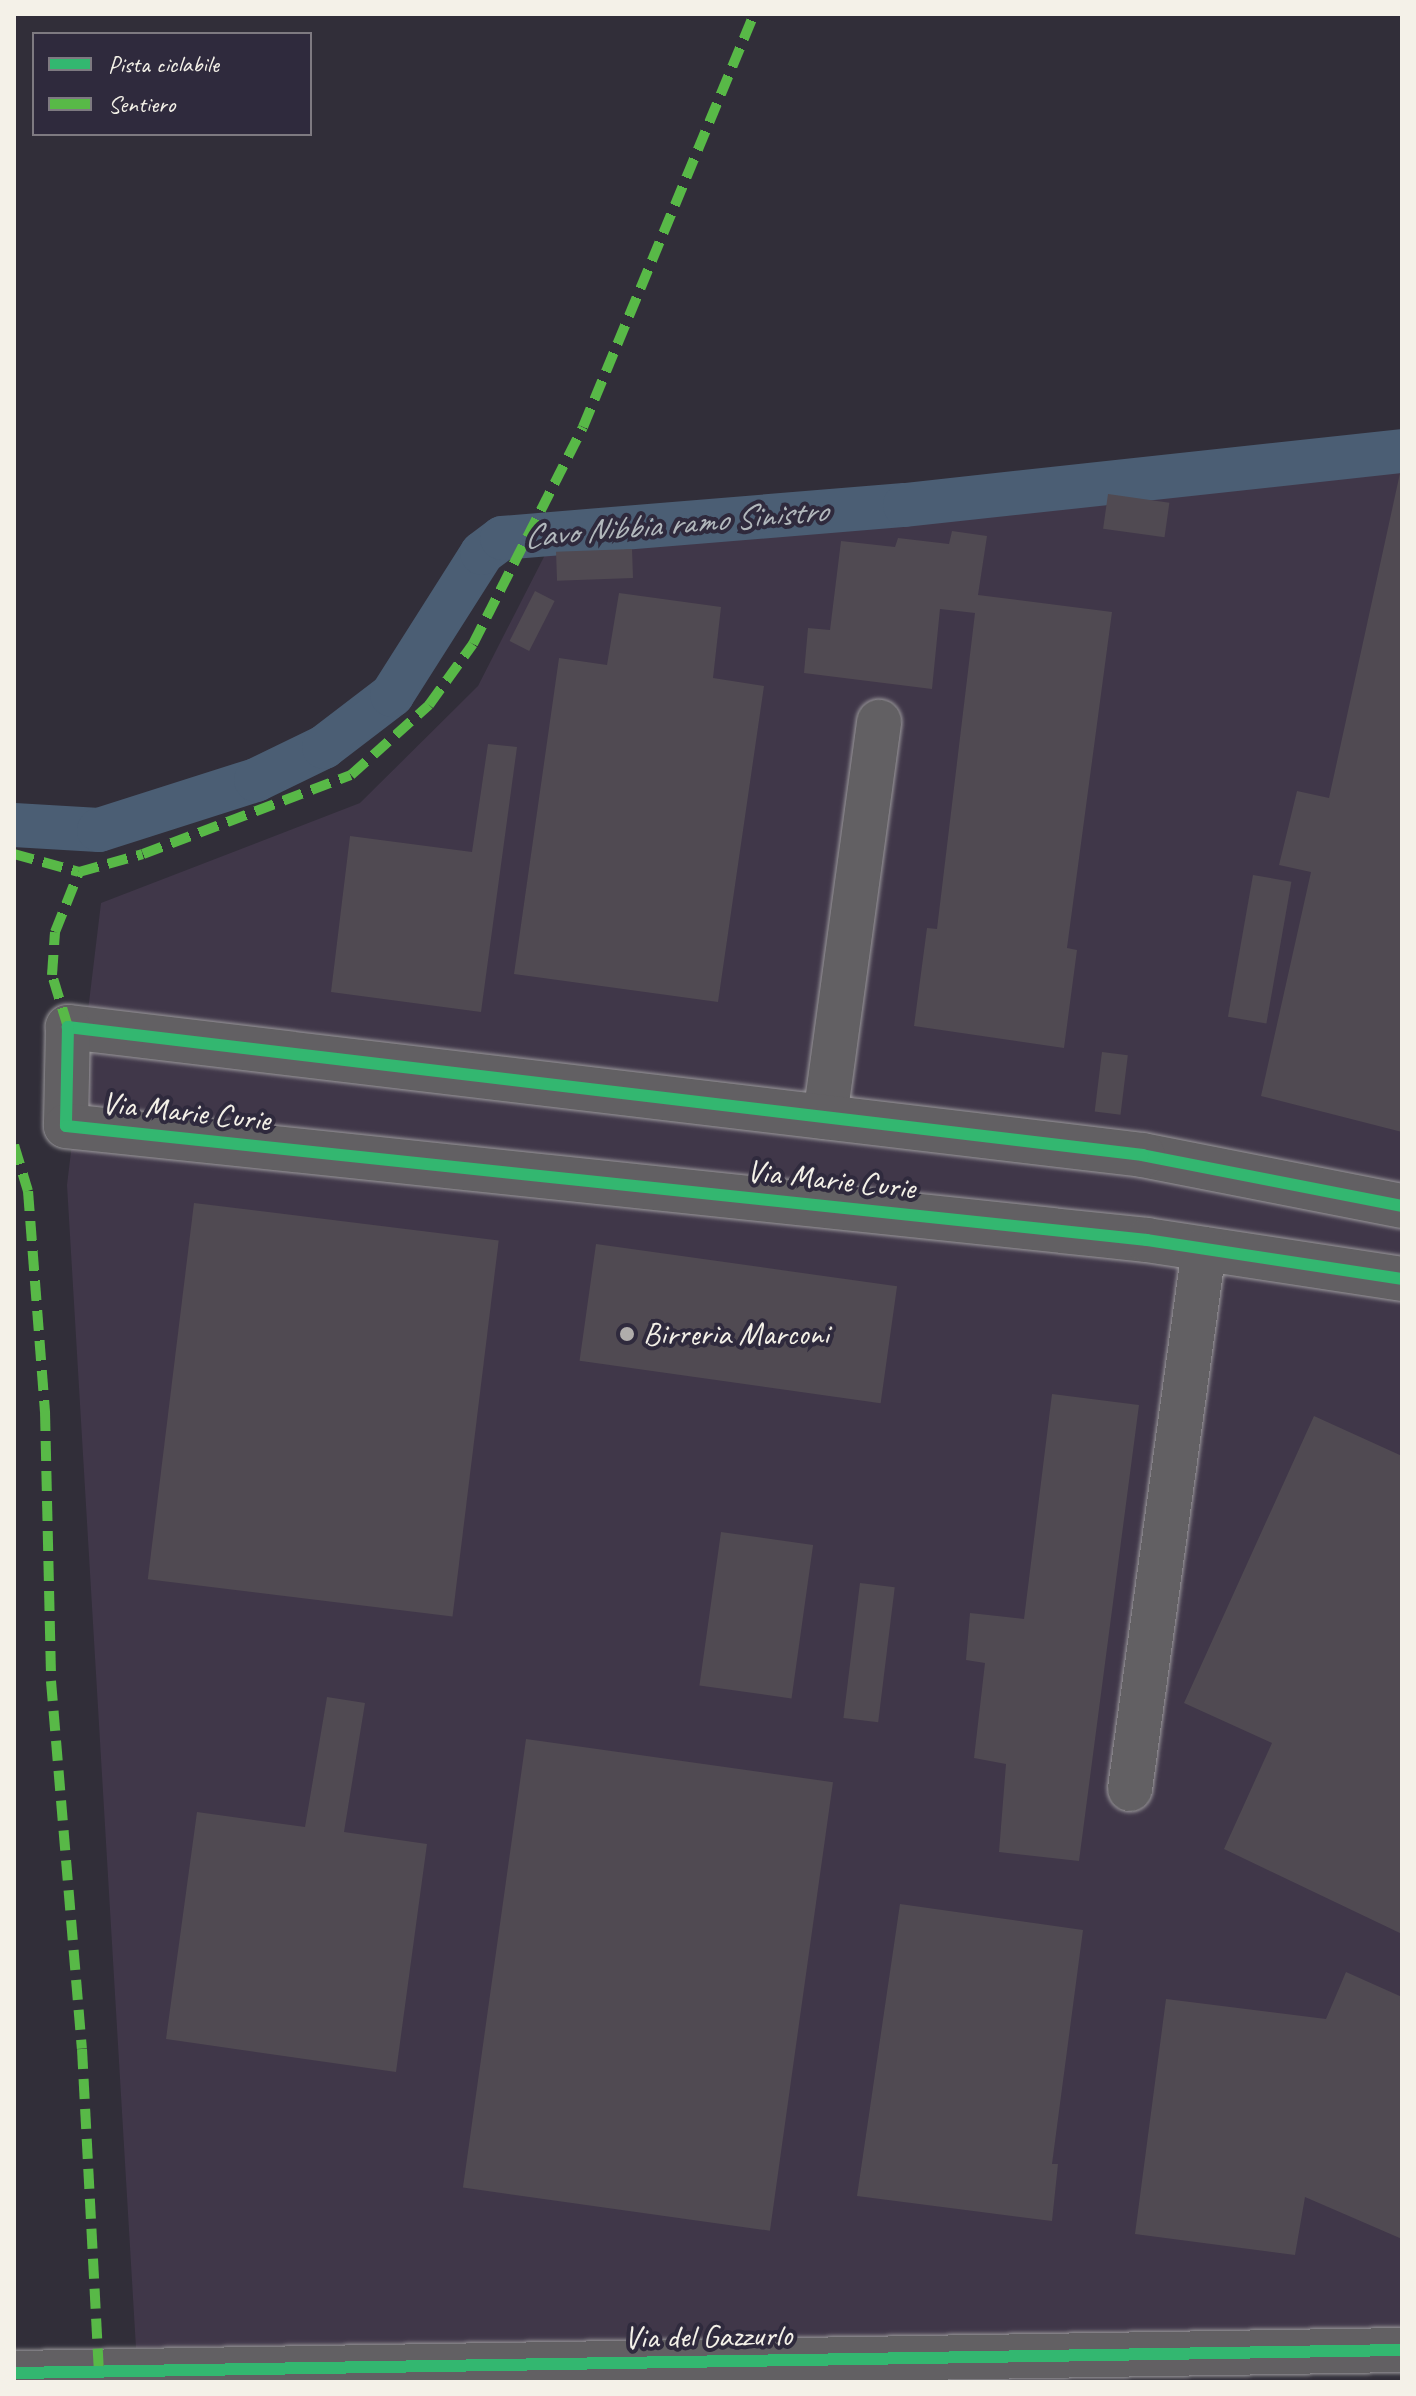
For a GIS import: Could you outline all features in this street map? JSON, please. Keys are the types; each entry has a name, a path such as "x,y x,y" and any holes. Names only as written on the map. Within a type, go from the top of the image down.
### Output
{"street":[{"path":"825,1117 879,722"},
{"name":"Via Marie Curie","path":"1402,1206 1143,1155 68,1027 66,1126 1204,1249 1402,1279"},
{"path":"1130,1789 1204,1249"},
{"name":"Via del Gazzurlo","path":"14,2373 900,2371 1402,2350"}],"shaded area":[{"path":"1402,469 1402,2329 136,2348 67,1185 101,903 360,803 478,686 549,547 802,528"}],"building":[{"path":"1402,464 1402,1132 1261,1096 1311,872 1279,865 1297,791 1329,798"},
{"path":"1108,494 1169,503 1165,537 1103,529"},
{"path":"952,531 987,536 978,595 1112,612 1067,948 1077,950 1064,1048 914,1026 927,928 937,929 975,613 940,609 932,689 804,673 808,628 830,630 841,541 895,547 898,538 949,544"},
{"path":"632,549 633,578 557,581 556,552"},
{"path":"535,591 555,601 529,651 510,641"},
{"path":"619,593 721,607 713,678 764,686 718,1002 514,974 559,658 607,665"},
{"path":"488,744 517,747 481,1012 331,992 350,836 472,852"},
{"path":"1253,875 1291,882 1266,1024 1228,1017"},
{"path":"1102,1052 1128,1055 1120,1115 1095,1112"},
{"path":"194,1203 499,1240 453,1617 148,1579"},
{"path":"596,1244 897,1286 881,1403 580,1361"},
{"path":"1052,1394 1139,1405 1079,1861 999,1852 1006,1764 974,1758 985,1663 966,1660 970,1613 1024,1619"},
{"path":"1314,1416 1402,1456 1402,1934 1224,1849 1272,1743 1184,1703"},
{"path":"721,1532 813,1545 792,1698 699,1685"},
{"path":"860,1583 895,1587 878,1722 843,1718"},
{"path":"327,1697 365,1703 344,1832 427,1844 396,2072 166,2039 197,1812 305,1827"},
{"path":"526,1739 833,1782 770,2231 463,2188"},
{"path":"900,1904 1083,1930 1052,2164 1058,2164 1052,2221 857,2196"},
{"path":"1346,1972 1402,1997 1402,2239 1305,2197 1295,2255 1135,2234 1166,1999 1326,2019"}],"waterway":[{"name":"Cavo Nibbia ramo Sinistro","path":"14,825 99,830 256,780 324,747 392,695 482,553 502,538 905,505 1402,451"}],"marked path":[{"path":"14,854 79,872 143,854 351,775 429,705 473,644 583,427 754,14"},
{"path":"68,1027 52,975 55,932 79,872"},
{"path":"14,1145 28,1191 45,1411 51,1681 82,2049 99,2371"}],"cycle path":[{"path":"1402,1206 1143,1155 68,1027 66,1126 1147,1240 1402,1279"},
{"path":"14,2373 1402,2350"}],"place":[{"name":"Birreria Marconi","path":"627,1334"}]}
